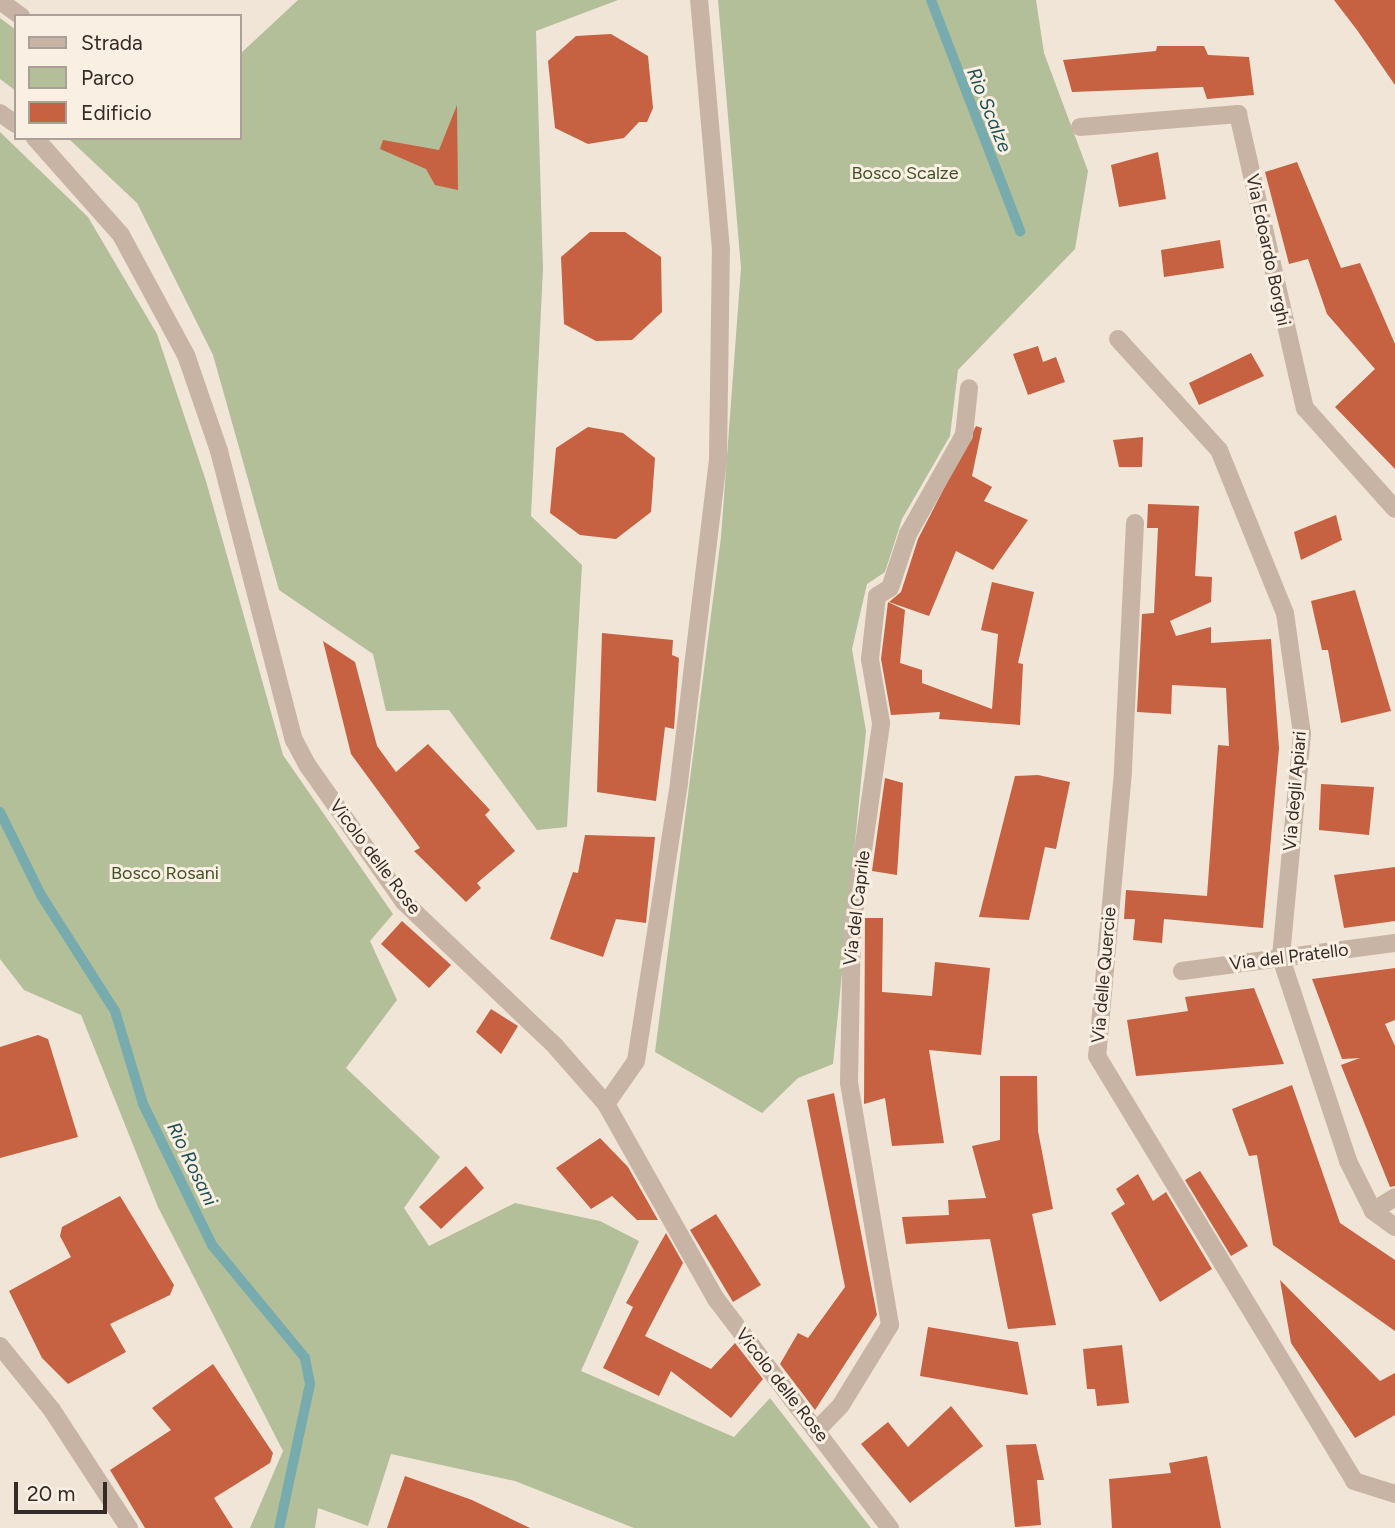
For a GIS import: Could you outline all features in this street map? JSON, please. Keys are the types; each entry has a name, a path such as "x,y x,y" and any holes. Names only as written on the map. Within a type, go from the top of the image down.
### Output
{"street":[{"path":"606,1104 636,1061 679,782 718,458 721,250 699,0"},
{"path":"0,1 18,14"},
{"name":"Via Edoardo Borghi","path":"1080,127 1238,114 1305,408 1395,509"},
{"name":"Vicolo delle Rose","path":"37,140 121,235 186,355 219,451 295,740 307,766 404,902 606,1104 716,1299 818,1429 890,1528"},
{"name":"Via degli Apiari","path":"1118,339 1219,450 1285,613 1302,734 1280,958 1349,1161 1373,1211 1395,1227"},
{"name":"Via del Caprile","path":"818,1429 842,1405 890,1325 849,1082 852,928 881,723 870,659 877,596 891,588 908,534 960,444 969,388"},
{"name":"Via delle Quercie","path":"1135,523 1123,772 1097,1056 1354,1481 1395,1494"},
{"name":"Via del Pratello","path":"1182,971 1395,943"},
{"path":"1373,1211 1395,1197"},
{"path":"0,1346 52,1410 129,1528"}],"green space":[{"path":"298,0 618,0 536,31 543,269 531,516 582,565 567,827 537,830 449,710 386,711 373,654 279,590 213,355 137,203 70,140 242,140 242,52"},
{"name":"Bosco Scalze","path":"718,0 1036,0 1044,53 1088,171 1075,249 958,370 950,436 902,519 885,572 867,584 852,649 866,731 833,1064 798,1078 762,1113 655,1052 721,537 741,268"},
{"path":"0,18 14,28 14,90 0,79"},
{"name":"Bosco Rosani","path":"0,132 88,217 157,334 206,481 283,755 393,914 370,941 397,1000 346,1068 440,1157 404,1208 429,1246 515,1203 600,1221 639,1241 581,1371 734,1437 770,1398 871,1528 634,1528 515,1481 391,1454 368,1526 318,1508 315,1528 250,1528 283,1451 158,1207 81,1015 24,990 0,959"}],"building":[{"path":"1334,0 1395,0 1395,85 1357,30"},
{"path":"611,34 648,56 653,108 647,122 639,122 624,138 588,144 555,128 548,61 576,36"},
{"path":"1157,46 1204,46 1208,55 1249,57 1254,95 1207,99 1203,87 1072,92 1063,60 1156,51"},
{"path":"457,105 458,190 435,185 426,169 380,149 383,140 439,150"},
{"path":"1158,152 1166,199 1119,207 1111,165"},
{"path":"1297,162 1341,268 1360,263 1395,344 1395,469 1335,407 1375,369 1327,314 1308,259 1289,264 1265,172"},
{"path":"590,232 625,232 661,257 662,312 632,340 596,341 564,324 561,257"},
{"path":"1220,240 1224,268 1164,277 1161,250"},
{"path":"1038,346 1043,362 1056,357 1065,382 1028,395 1013,354"},
{"path":"1251,353 1264,376 1199,405 1189,383"},
{"path":"976,426 982,428 972,476 992,487 984,501 1028,520 993,570 956,551 929,616 889,602 901,592 918,539"},
{"path":"588,427 623,433 655,458 651,512 616,539 580,535 550,513 556,448"},
{"path":"1143,437 1142,467 1119,467 1113,440"},
{"path":"1148,504 1199,506 1195,576 1212,577 1211,602 1170,621 1176,636 1211,627 1211,643 1271,639 1279,748 1263,928 1164,919 1162,943 1133,940 1135,919 1124,919 1126,890 1207,896 1218,745 1229,746 1226,688 1172,685 1171,714 1137,712 1142,614 1154,613 1158,528 1147,528"},
{"path":"1336,515 1342,540 1301,560 1294,532"},
{"path":"992,582 1034,592 1018,663 1023,664 1020,725 939,719 940,712 891,715 881,659 888,602 905,610 900,663 922,670 922,683 992,709 998,634 981,630"},
{"path":"1355,590 1391,711 1341,723 1328,650 1322,650 1311,601"},
{"path":"602,633 673,640 672,655 679,658 674,729 665,727 656,801 597,792"},
{"path":"323,641 355,662 377,746 396,772 428,744 490,810 485,815 515,851 477,883 481,888 466,902 414,851 420,848 351,754"},
{"path":"1038,775 1070,782 1056,849 1045,847 1029,920 979,917 1015,776"},
{"path":"885,778 903,783 897,875 872,871"},
{"path":"1321,784 1374,787 1369,835 1319,830"},
{"path":"585,835 655,837 646,923 616,919 603,957 550,939 573,872 578,873"},
{"path":"1395,867 1395,921 1344,928 1334,875"},
{"path":"865,918 883,918 882,992 932,996 935,962 990,968 981,1055 929,1050 944,1143 892,1146 885,1098 864,1104"},
{"path":"402,921 451,965 429,988 381,944"},
{"path":"1395,968 1395,1020 1385,1024 1395,1046 1395,1186 1390,1187 1341,1065 1360,1058 1342,1059 1312,979"},
{"path":"1254,988 1284,1064 1136,1076 1127,1020 1188,1011 1185,997"},
{"path":"491,1009 518,1026 501,1054 476,1032"},
{"path":"38,1035 48,1039 78,1137 0,1158 0,1047"},
{"path":"1000,1076 1037,1076 1038,1131 1053,1209 1032,1214 1056,1325 1008,1329 990,1239 906,1244 902,1217 949,1215 948,1200 986,1198 972,1146 1000,1140"},
{"path":"1292,1085 1340,1223 1395,1260 1395,1331 1273,1245 1257,1155 1249,1156 1232,1109"},
{"path":"834,1093 877,1315 815,1410 780,1364 798,1333 808,1338 845,1287 807,1100"},
{"path":"600,1138 628,1167 658,1220 637,1220 612,1196 591,1209 556,1168"},
{"path":"466,1166 484,1188 441,1229 419,1207"},
{"path":"1200,1171 1248,1246 1231,1256 1185,1180"},
{"path":"1138,1174 1153,1201 1166,1192 1212,1269 1160,1302 1111,1213 1125,1204 1116,1189"},
{"path":"120,1196 174,1285 170,1295 110,1324 126,1352 68,1384 42,1358 9,1291 71,1257 60,1236 62,1227"},
{"path":"716,1214 761,1285 733,1302 690,1230"},
{"path":"666,1233 683,1263 645,1336 711,1369 735,1343 763,1379 731,1418 671,1371 659,1396 603,1368 633,1307 626,1303"},
{"path":"1280,1280 1380,1381 1395,1373 1395,1415 1355,1438 1291,1343"},
{"path":"928,1327 1018,1342 1028,1395 920,1376"},
{"path":"1122,1345 1129,1403 1097,1406 1095,1389 1087,1389 1083,1349"},
{"path":"213,1364 273,1453 270,1463 214,1498 233,1528 145,1528 110,1470 171,1430 152,1408"},
{"path":"951,1406 983,1446 910,1503 861,1444 888,1422 908,1447"},
{"path":"1036,1444 1044,1480 1037,1480 1041,1525 1015,1527 1006,1445"},
{"path":"1207,1456 1221,1528 1112,1528 1109,1479 1171,1473 1169,1463"},
{"path":"405,1476 472,1500 530,1528 387,1528"}],"waterway":[{"name":"Rio Scalze","path":"931,0 1020,231"},
{"name":"Rio Rosani","path":"0,812 41,895 115,1011 143,1104 212,1245 305,1358 310,1384 279,1528"}]}
